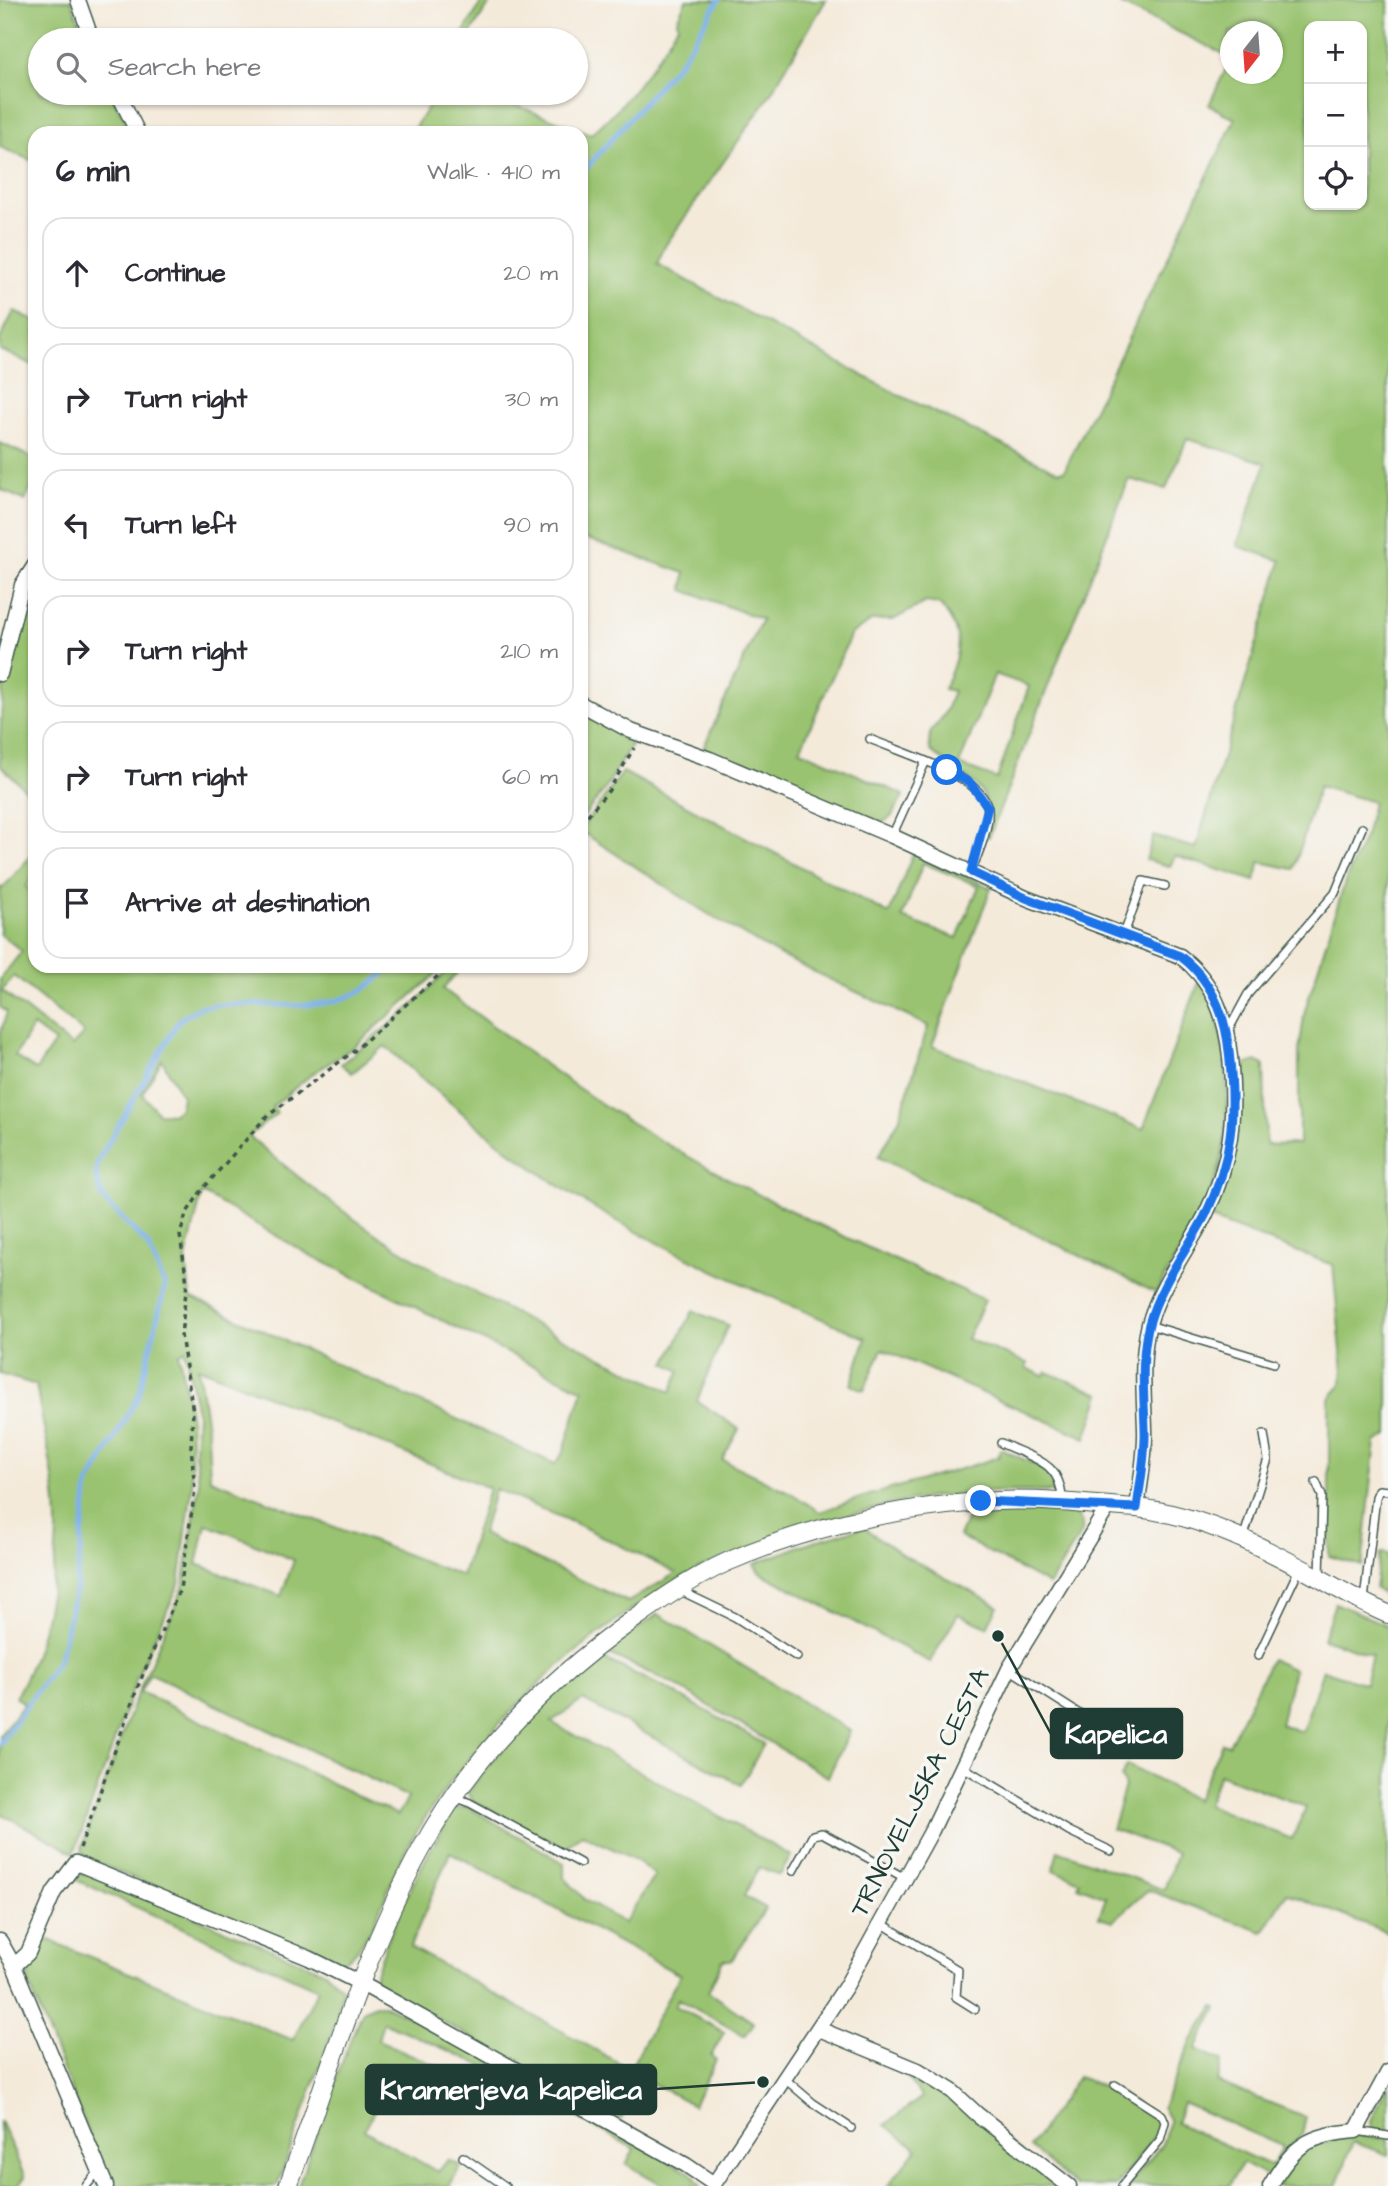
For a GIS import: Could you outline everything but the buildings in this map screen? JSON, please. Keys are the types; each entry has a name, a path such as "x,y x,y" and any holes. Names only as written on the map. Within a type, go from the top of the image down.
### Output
{"street":[{"path":"78,0 88,28"},
{"path":"124,105 134,126"},
{"path":"0,674 22,585 28,576"},
{"path":"588,708 642,735 710,759 892,835 1026,898 1180,956 1197,969 1212,993 1227,1031 1233,1109 1230,1152 1205,1215 1159,1297 1149,1325 1141,1392 1145,1431 1137,1508"},
{"path":"288,2186 381,1929 422,1847 453,1797 531,1703 578,1659 679,1589 725,1563 788,1539 896,1512 981,1501 1137,1508 1161,1511 1243,1540 1388,1614"},
{"name":"TRNOVELJSKA CESTA","path":"76,1863 296,1953 362,1984 686,2165 713,2185 819,2029 881,1923 1009,1670 1108,1507"},
{"path":"14,1966 28,1954 54,1892 76,1863"},
{"path":"0,1941 14,1966 106,2186"},
{"path":"819,2029 918,2070 952,2091 1069,2186"},
{"path":"1270,2186 1286,2159 1299,2144 1337,2132 1356,2131 1388,2072"}],"lane":[{"path":"870,739 970,783 988,807 971,872"},
{"path":"892,835 925,763"},
{"path":"1227,1031 1248,994 1335,892 1362,828"},
{"path":"1124,935 1143,881 1165,886"},
{"path":"1149,1325 1274,1363"},
{"path":"1243,1540 1268,1459 1264,1434"},
{"path":"1001,1443 1055,1470 1062,1486 1062,1503"},
{"path":"1316,1482 1322,1496 1320,1578"},
{"path":"1364,1604 1376,1497 1379,1490 1388,1491"},
{"path":"1258,1656 1299,1568"},
{"path":"679,1589 735,1617 797,1657"},
{"path":"1009,1670 1081,1715 1158,1746"},
{"path":"962,1766 1037,1813 1111,1851"},
{"path":"453,1797 580,1863"},
{"path":"793,1871 813,1835 822,1833 905,1878"},
{"path":"881,1923 958,1970 956,1997 975,2009"},
{"path":"784,2079 813,2103 851,2128"},
{"path":"1115,2085 1162,2115 1166,2122 1160,2140 1122,2186"},
{"path":"1356,2131 1388,2136"},
{"path":"463,2157 505,2186"},
{"path":"86,2186 100,2168"}],"path":[{"path":"588,815 609,790 642,735"},
{"path":"76,1863 138,1686 180,1589 195,1490 191,1446 193,1412 181,1335 187,1283 180,1235 186,1214 202,1190 265,1118 354,1051 441,973"}],"green space":[{"path":"0,0 71,0 82,28 28,28 28,105 117,105 128,126 28,126 28,159 0,147"},
{"path":"483,0 492,0 474,28 466,28"},
{"path":"686,0 826,0 766,101 665,246 657,264 895,393 1057,471 1064,471 1235,119 1209,105 1220,81 1220,84 1283,84 1283,21 1220,21 1220,52 1112,0 1388,0 1388,1435 1376,1442 1362,1566 1329,1556 1329,1399 1340,1387 1343,1372 1333,1265 1211,1219 1237,1073 1244,1065 1256,1061 1264,1065 1266,1145 1299,1144 1299,1051 1305,1010 1346,879 1366,833 1373,802 1319,786 1294,869 1260,862 1255,881 1175,856 1170,866 1146,860 1153,836 1196,848 1281,561 1237,546 1266,463 1187,439 1166,489 1129,479 989,837 985,836 988,818 987,804 982,793 965,776 930,750 931,732 941,720 953,691 944,689 958,645 954,625 939,604 926,602 893,620 873,620 851,634 800,750 904,795 891,817 882,823 702,751 762,619 683,590 685,573 588,539 588,133 591,134 616,110 660,54 678,25 677,20","holes":["995,674 1029,686 997,779 959,765"]},
{"path":"429,105 515,105 570,126 416,126"},
{"path":"14,311 28,318 28,363 0,350 0,339"},
{"path":"0,443 28,456 28,495 25,501 0,489"},
{"path":"28,590 28,792 0,765 6,667"},
{"path":"588,715 629,735 633,741 607,786 588,811"},
{"path":"623,772 889,914 914,851 991,888 932,1046 1143,1129 1199,982 1210,998 1223,1047 1227,1103 1222,1155 1205,1205 1156,1293 878,1157 899,1120 928,1026 779,955 705,912 588,836 588,820","holes":["923,863 979,886 957,938 902,918"]},
{"path":"28,859 28,973 437,973 354,1047 312,1074 272,1107 277,1113 249,1136 330,1201 416,1259 510,1311 671,1392 680,1371 666,1363 693,1311 728,1325 697,1401 739,1429 722,1460 791,1493 820,1512 998,1457 1001,1449 1054,1473 1058,1486 1055,1492 980,1492 876,1508 841,1517 717,1561 662,1588 569,1657 498,1726 455,1777 421,1824 403,1855 371,1927 355,1953 345,1961 327,1959 83,1857 82,1847 134,1702 183,1588 199,1483 195,1452 197,1414 185,1350 179,1354 190,1414 192,1487 179,1584 138,1675 74,1853 0,1813 0,1735 24,1703 15,1697 40,1640 53,1574 57,1515 53,1477 36,1385 0,1374 0,1035 7,1012 0,1007 0,979 22,951 0,934 0,887 2,889","holes":["14,976 84,1033 72,1046 2,991","33,1026 55,1042 36,1070 15,1056","162,1060 182,1096 180,1108 172,1114 158,1113 142,1094","202,1193 310,1255 583,1390 563,1453 555,1464 190,1297 186,1258","198,1367 489,1488 462,1576 210,1479 208,1434","495,1489 579,1525 676,1573 628,1602 482,1534","206,1524 294,1560 281,1596 197,1564","150,1673 408,1797 398,1815 140,1692"]},
{"path":"445,973 457,973 443,989 589,1096 656,1138 747,1189 985,1300 967,1339 1027,1363 1026,1368 1044,1376 1047,1372 1101,1394 1086,1438 882,1349 864,1390 851,1385 866,1338 680,1254 573,1195 499,1143 385,1046 352,1073 341,1064 410,1008"},
{"path":"1059,1510 1076,1515 1082,1523 1082,1532 1049,1585 959,1536 970,1512"},
{"path":"863,1527 903,1555 998,1606 987,1627 958,1614 930,1662 759,1572 754,1564 808,1543"},
{"path":"1380,1553 1388,1554 1388,1598 1375,1588"},
{"path":"1335,1603 1388,1626 1388,1933 1287,1893 1263,1932 1148,1890 1113,1921 1099,1917 1106,1897 1078,1886 1080,1881 1053,1870 1058,1850 1164,1890 1177,1853 1112,1829 1125,1786 1121,1777 1127,1765 1196,1800 1222,1743 1229,1745 1271,1659 1294,1670 1280,1724 1302,1732 1323,1670 1365,1684 1372,1655 1323,1639","holes":["1219,1774 1306,1807 1292,1839 1207,1805"]},
{"path":"658,1614 850,1731 828,1777 673,1684 605,1652"},
{"path":"598,1656 671,1691 764,1744 741,1785 583,1700 551,1722 791,1856 780,1875 759,1867 744,1896 766,1908 732,1960 723,1960 708,1992 754,2023 745,2036 678,1999 675,2006 724,2032 711,2056 716,2060 693,2105 639,2076 621,2120 378,1986 374,1979 409,1891 454,1809 468,1807 564,1863 564,1877 585,1900 624,1923 655,1875 634,1859 582,1834 565,1848 473,1801 468,1792 529,1720","holes":["450,1852 680,1975 630,2069 410,1947"]},
{"path":"92,1874 325,1972 342,1988 337,2019 277,2186 109,2186 28,1981 31,1962 44,1938 293,2040 318,1989 74,1879 79,1875"},
{"path":"375,2005 384,2005 413,2018 691,2173 701,2186 665,2186 626,2164 635,2149 521,2086 505,2109 465,2088 459,2100 447,2095 442,2104 424,2105 384,2091 364,2130 438,2172 448,2160 461,2166 449,2186 298,2186 363,2011","holes":["383,2022 509,2077 503,2095 378,2040"]},
{"path":"1214,2007 1217,2008 1196,2049 1222,2061 1217,2082 1306,2117 1302,2134 1285,2151 1270,2178 1242,2163 1229,2186 1128,2186 1162,2144 1170,2121 1162,2107 1192,2040","holes":["1183,2103 1283,2147 1271,2166 1176,2123"]},
{"path":"903,2071 919,2077 960,2103 1061,2186 888,2186 917,2149 885,2125 922,2097"},
{"path":"1078,2077 1116,2091 1158,2118 1160,2127 1155,2136 1116,2186 1076,2186 1030,2147"},
{"path":"1388,2084 1388,2133 1374,2129 1370,2123"},
{"path":"0,2121 25,2177 18,2186 0,2186"},
{"path":"1353,2135 1388,2139 1388,2155 1353,2142 1337,2186 1277,2186 1302,2148"}],"waterway":[{"path":"588,166 682,59 719,0"},
{"path":"0,1743 60,1658 76,1586 88,1485 139,1395 165,1286 148,1245 103,1199 96,1176 98,1161 179,1020 200,1007 216,1005 310,1005 332,1002 373,984 384,973"}],"place":[{"name":"Kapelica","path":"998,1636"},
{"name":"Kramerjeva kapelica","path":"763,2082"}],"route":[{"path":"947,770 970,783 988,807 978,856 971,872 1026,898 1180,956 1197,969 1208,984 1227,1031 1233,1109 1230,1152 1221,1177 1205,1215 1159,1297 1149,1325 1141,1392 1145,1431 1137,1508 981,1501"}]}
